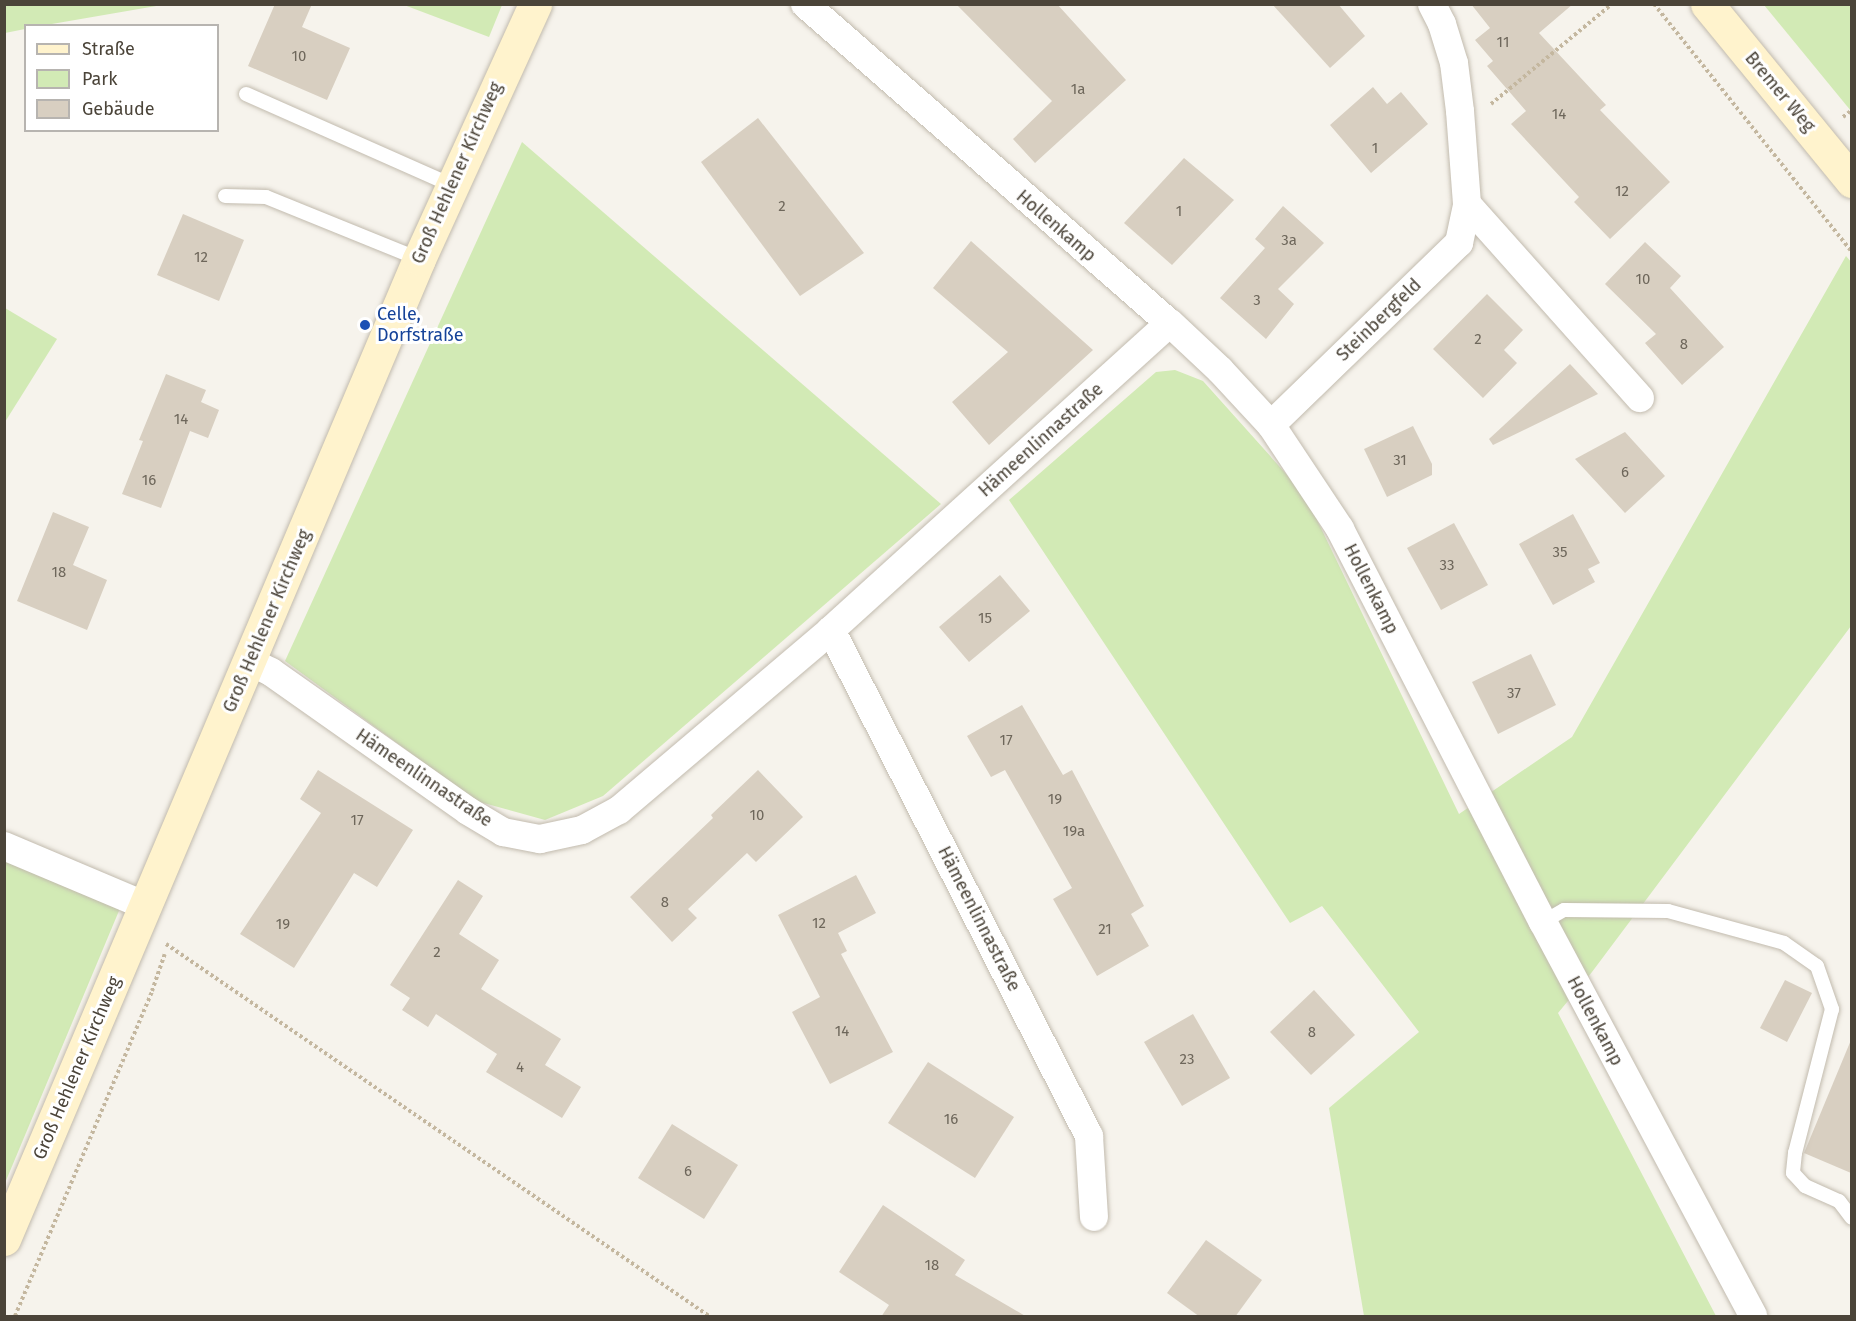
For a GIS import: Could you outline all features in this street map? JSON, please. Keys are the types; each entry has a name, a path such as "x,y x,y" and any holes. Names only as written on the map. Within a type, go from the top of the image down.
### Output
{"main road":[{"name":"Groß Hehlener Kirchweg","path":"4,1239 451,184 535,4"},
{"name":"Bremer Weg","path":"1707,4 1851,181"}],"street":[{"name":"Hollenkamp","path":"805,4 1170,323 1220,370 1270,425 1340,529 1543,922 1753,1317"},
{"name":"Steinbergfeld","path":"1270,425 1459,243 1467,204 1454,63 1442,24 1432,4"},
{"path":"1467,204 1640,398"},
{"name":"Hämeenlinnastraße","path":"250,662 271,672 468,811 503,832 540,839 582,830 619,810 831,630 1170,323"},
{"name":"Hämeenlinnastraße","path":"831,630 1089,1136 1094,1217"},
{"path":"4,846 146,906"}],"lane":[{"path":"246,94 451,184"},
{"path":"225,196 266,197 419,259"},
{"path":"1543,922 1564,910 1668,911 1784,944 1817,966 1832,1009 1795,1154 1793,1173 1804,1186 1839,1201 1851,1218"}],"path":[{"path":"1461,130 1612,4"},
{"path":"1654,4 1851,252"},
{"path":"146,906 167,946 709,1317"},
{"path":"15,1317 152,991 167,946"}],"green space":[{"path":"5,4 162,4 52,24 24,24 24,29 5,33"},
{"path":"404,5 502,5 489,37"},
{"path":"1764,5 1851,5 1851,111"},
{"path":"522,142 941,504 603,796 545,820 476,801 285,661"},
{"path":"1846,256 1852,263 1851,626 1592,972 1558,1013 1716,1316 1364,1316 1329,1108 1419,1032 1322,906 1290,923 1009,500 1156,372 1175,370 1203,381 1305,495 1459,814 1572,737"},
{"path":"5,308 57,339 5,422"},
{"path":"5,858 121,906 5,1183"}],"building":[{"path":"275,4 312,4 302,27 350,48 327,100 248,66"},
{"path":"956,4 1057,4 1126,80 1035,163 1013,139 1052,101"},
{"path":"1272,4 1338,4 1365,36 1330,68"},
{"path":"1471,4 1573,4 1539,33 1606,105 1600,110 1670,182 1610,239 1574,202 1579,197 1511,124 1526,111 1487,66 1493,61 1475,40 1490,28"},
{"path":"1373,87 1387,104 1401,92 1428,124 1371,173 1330,125"},
{"path":"758,118 864,253 800,296 701,162"},
{"path":"1184,158 1234,200 1172,265 1124,223"},
{"path":"1283,206 1324,243 1278,289 1294,304 1266,339 1220,298 1265,248 1255,239"},
{"path":"183,214 244,240 219,301 157,275"},
{"path":"971,241 1093,350 989,445 952,402 1008,352 933,288"},
{"path":"1645,242 1681,276 1670,288 1724,347 1682,385 1645,343 1656,334 1605,284"},
{"path":"1487,294 1523,330 1504,350 1517,363 1483,398 1433,349"},
{"path":"1570,364 1598,394 1493,445 1489,439"},
{"path":"166,374 206,390 201,402 219,410 208,438 190,431 161,508 122,494 143,441 139,440"},
{"path":"1413,426 1432,464 1432,475 1387,497 1364,449"},
{"path":"1625,432 1665,476 1625,513 1575,459"},
{"path":"53,512 89,527 73,565 107,580 87,630 17,601"},
{"path":"1573,514 1600,563 1588,569 1595,582 1553,605 1519,544"},
{"path":"1454,523 1488,585 1441,610 1407,548"},
{"path":"1000,575 1030,611 969,662 939,627"},
{"path":"1531,654 1556,705 1498,734 1472,682"},
{"path":"1022,705 1063,775 1072,770 1144,906 1131,914 1149,946 1097,976 1053,899 1072,888 1005,770 991,777 967,736"},
{"path":"318,770 413,830 377,887 354,873 294,968 240,934 321,813 300,799"},
{"path":"758,770 803,817 756,862 747,853 688,909 697,918 672,942 630,897 713,818 711,815"},
{"path":"856,875 876,913 838,933 847,951 841,954 893,1052 830,1084 792,1012 820,997 778,915"},
{"path":"458,880 483,896 459,934 499,960 481,989 561,1039 545,1065 581,1087 562,1118 486,1072 497,1054 436,1014 428,1027 402,1010 410,998 390,985"},
{"path":"1785,980 1812,993 1787,1042 1760,1028"},
{"path":"1314,990 1355,1035 1311,1075 1270,1032"},
{"path":"1193,1014 1230,1078 1182,1106 1144,1042"},
{"path":"1851,1040 1851,1173 1804,1153"},
{"path":"928,1062 1014,1117 975,1178 888,1123"},
{"path":"672,1124 738,1165 704,1219 638,1178"},
{"path":"883,1205 965,1260 955,1275 1027,1317 881,1317 889,1305 839,1272"},
{"path":"1206,1240 1262,1280 1235,1317 1200,1317 1167,1293"}],"place":[{"name":"Celle, Dorfstraße","path":"365,325"}]}
